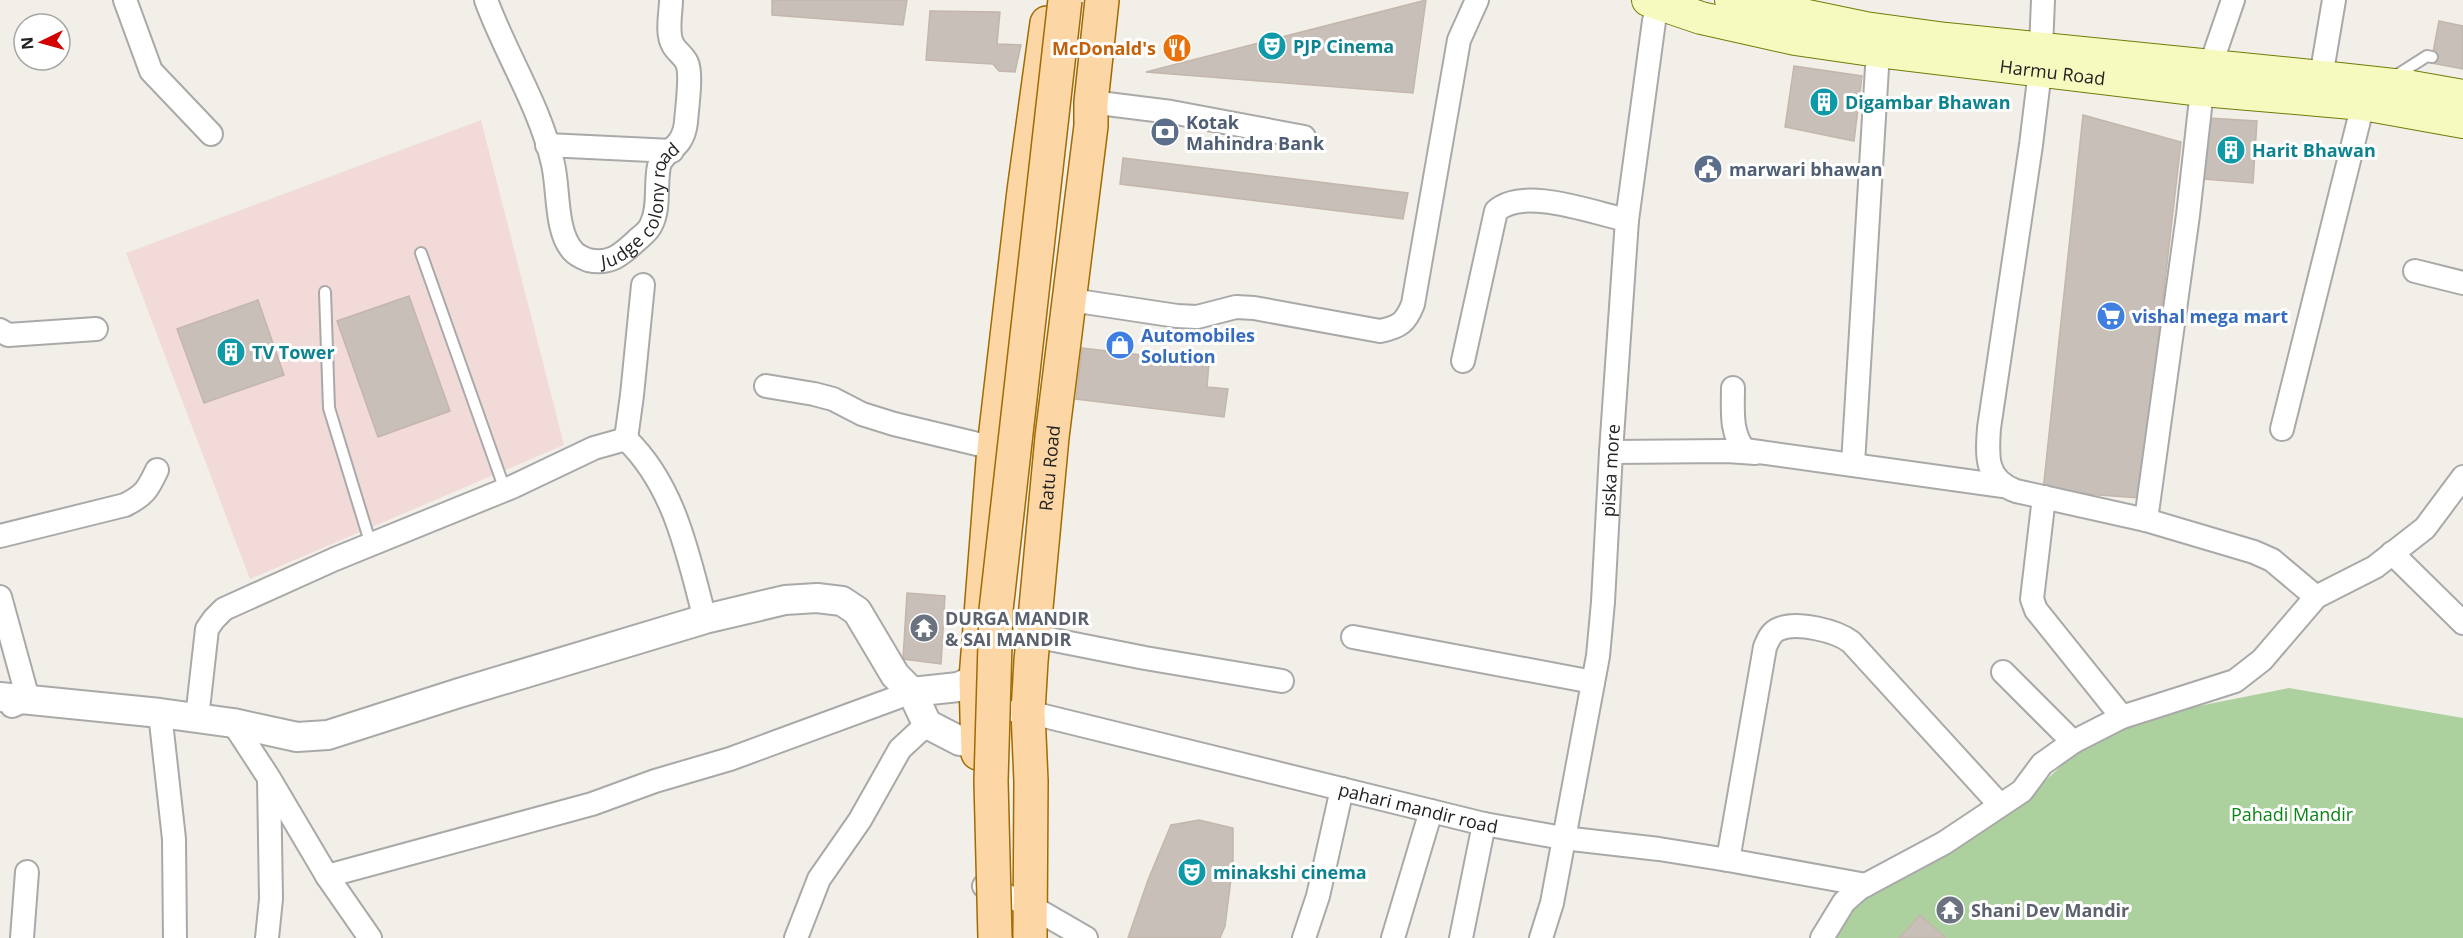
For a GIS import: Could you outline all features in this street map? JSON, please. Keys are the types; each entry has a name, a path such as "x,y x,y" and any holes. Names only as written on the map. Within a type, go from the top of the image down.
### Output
{"main road":[{"path":"980,938 976,694 994,448 1024,191 1050,0"},
{"path":"995,938 991,782 996,610 1065,0"},
{"path":"1013,938 1009,782 1014,611 1059,191 1083,0"},
{"name":"Ratu Road","path":"1030,938 1031,781 1028,712 1052,437 1071,300 1091,126 1091,102 1102,0"},
{"name":"Harmu Road","path":"1731,0 1865,28 2040,60"},
{"name":"Harmu Road","path":"1656,2 1701,18 1795,39 1878,51 2040,60 2206,79 2373,94 2463,96"},
{"name":"Harmu Road","path":"2206,79 2321,77 2463,122"}],"street":[{"path":"125,0 151,71 211,134"},
{"name":"Judge colony road","path":"486,0 547,145 553,163 561,223 567,242 574,253 585,259 601,262 612,260 621,254 647,231 652,223 659,165 683,138 686,124 688,73 687,63 672,45 671,0"},
{"path":"1071,300 1197,317 1236,308 1254,308 1380,331 1395,328 1407,320 1413,304 1459,40 1477,0"},
{"path":"2003,486 1990,468 1989,428 2031,145 2040,60 2043,0"},
{"path":"2146,520 2206,79 2233,0"},
{"path":"2321,77 2334,0"},
{"name":"piska more","path":"1541,938 1551,903 1593,682 1604,602 1611,452 1627,220 1656,2"},
{"path":"1853,464 1878,51"},
{"path":"2282,429 2373,94"},
{"path":"1091,102 1171,112 1304,137"},
{"path":"547,145 672,151"},
{"path":"1463,361 1496,210 1504,203 1525,199 1627,220"},
{"path":"2415,271 2463,283"},
{"path":"626,439 643,285"},
{"path":"0,330 8,335 96,329"},
{"path":"766,386 833,399 862,414 894,424 994,448"},
{"path":"1732,388 1734,425 1738,443 1745,450 1756,453"},
{"path":"197,718 207,629 213,619 224,609 505,490 594,448 626,439"},
{"path":"626,439 647,462 663,487 681,531 705,619"},
{"path":"1611,452 1756,453 1853,464 2003,486 2205,536 2272,560 2316,597"},
{"path":"0,536 125,505 141,497 148,489 157,470"},
{"path":"1822,938 1845,902 1866,885 1944,843 2022,791 2042,764 2073,742 2122,717 2235,681 2262,660 2316,597 2375,567 2425,528 2463,477"},
{"path":"2044,497 2032,598 2036,610 2122,717"},
{"path":"2392,553 2463,623"},
{"path":"0,597 28,699"},
{"path":"0,697 160,713 233,723 297,737 328,735 705,619 785,600 817,598 842,601 857,610 895,675 912,692 927,724 960,741 978,744"},
{"path":"1728,860 1765,647 1770,635 1779,629 1790,627 1819,629 1841,634 1851,642 2000,805"},
{"path":"981,634 1034,636 1282,681"},
{"path":"1353,637 1593,682"},
{"path":"2003,672 2073,742"},
{"path":"327,876 592,804 655,781 730,759 912,692 958,687 976,694"},
{"name":"pahari mandir road","path":"976,694 1028,712 1484,824 1728,860 1866,885"},
{"path":"0,711 28,699"},
{"path":"160,713 174,839 175,938"},
{"path":"233,723 269,778 327,876 370,938"},
{"path":"796,938 819,879 860,820 900,749 927,724"},
{"path":"267,938 271,899 269,778"},
{"path":"1304,938 1318,896 1342,789"},
{"path":"1393,938 1431,811"},
{"path":"1461,938 1484,824"},
{"path":"22,938 27,872"},
{"path":"978,883 1029,905 1086,938"}],"lane":[{"path":"2373,94 2427,56 2432,57"},
{"path":"421,253 505,490"},
{"path":"325,292 329,408 371,545"}],"shaded area":[{"path":"481,120 564,445 250,579 126,253"}],"green space":[{"name":"Pahadi Mandir","path":"2289,688 2463,718 2463,938 1814,938 1848,896 2018,806 2074,754 2133,719"}],"building":[{"path":"772,0 907,0 903,25 772,15"},
{"path":"1426,0 1413,93 1146,72"},
{"path":"930,11 1000,12 997,44 1021,45 1015,72 999,71 993,64 926,60"},
{"path":"2439,21 2463,26 2463,69 2431,63"},
{"name":"Digambar Bhawan","path":"1794,66 1862,76 1854,141 1785,127"},
{"name":"vishal mega mart","path":"2083,115 2181,142 2140,498 2043,491"},
{"name":"Harit Bhawan","path":"2208,118 2257,121 2253,183 2204,179"},
{"path":"1123,158 1408,193 1403,219 1120,184"},
{"path":"409,296 450,411 378,437 337,321"},
{"name":"TV Tower","path":"258,300 284,375 204,403 177,329"},
{"path":"1082,348 1209,363 1207,387 1228,389 1224,417 1076,399"},
{"name":"DURGA MANDIR & SAI MANDIR","path":"907,593 945,596 941,664 903,659"},
{"name":"minakshi cinema","path":"1199,820 1233,828 1233,863 1225,926 1220,938 1128,938 1148,880 1171,825"},
{"name":"Shani Dev Mandir","path":"1948,897 1963,911 1951,923 1937,909"},
{"path":"1920,915 1945,937 1899,938"}],"place":[{"name":"PJP Cinema","path":"1272,46"},
{"name":"McDonald's","path":"1177,48"},
{"name":"Digambar Bhawan","path":"1824,102"},
{"name":"Kotak Mahindra Bank","path":"1165,132"},
{"name":"Harit Bhawan","path":"2231,150"},
{"name":"marwari bhawan","path":"1708,169"},
{"name":"vishal mega mart","path":"2111,316"},
{"name":"Automobiles Solution","path":"1120,345"},
{"name":"TV Tower","path":"231,352"},
{"name":"DURGA MANDIR & SAI MANDIR","path":"924,628"},
{"name":"minakshi cinema","path":"1192,872"},
{"name":"Shani Dev Mandir","path":"1950,910"}]}
